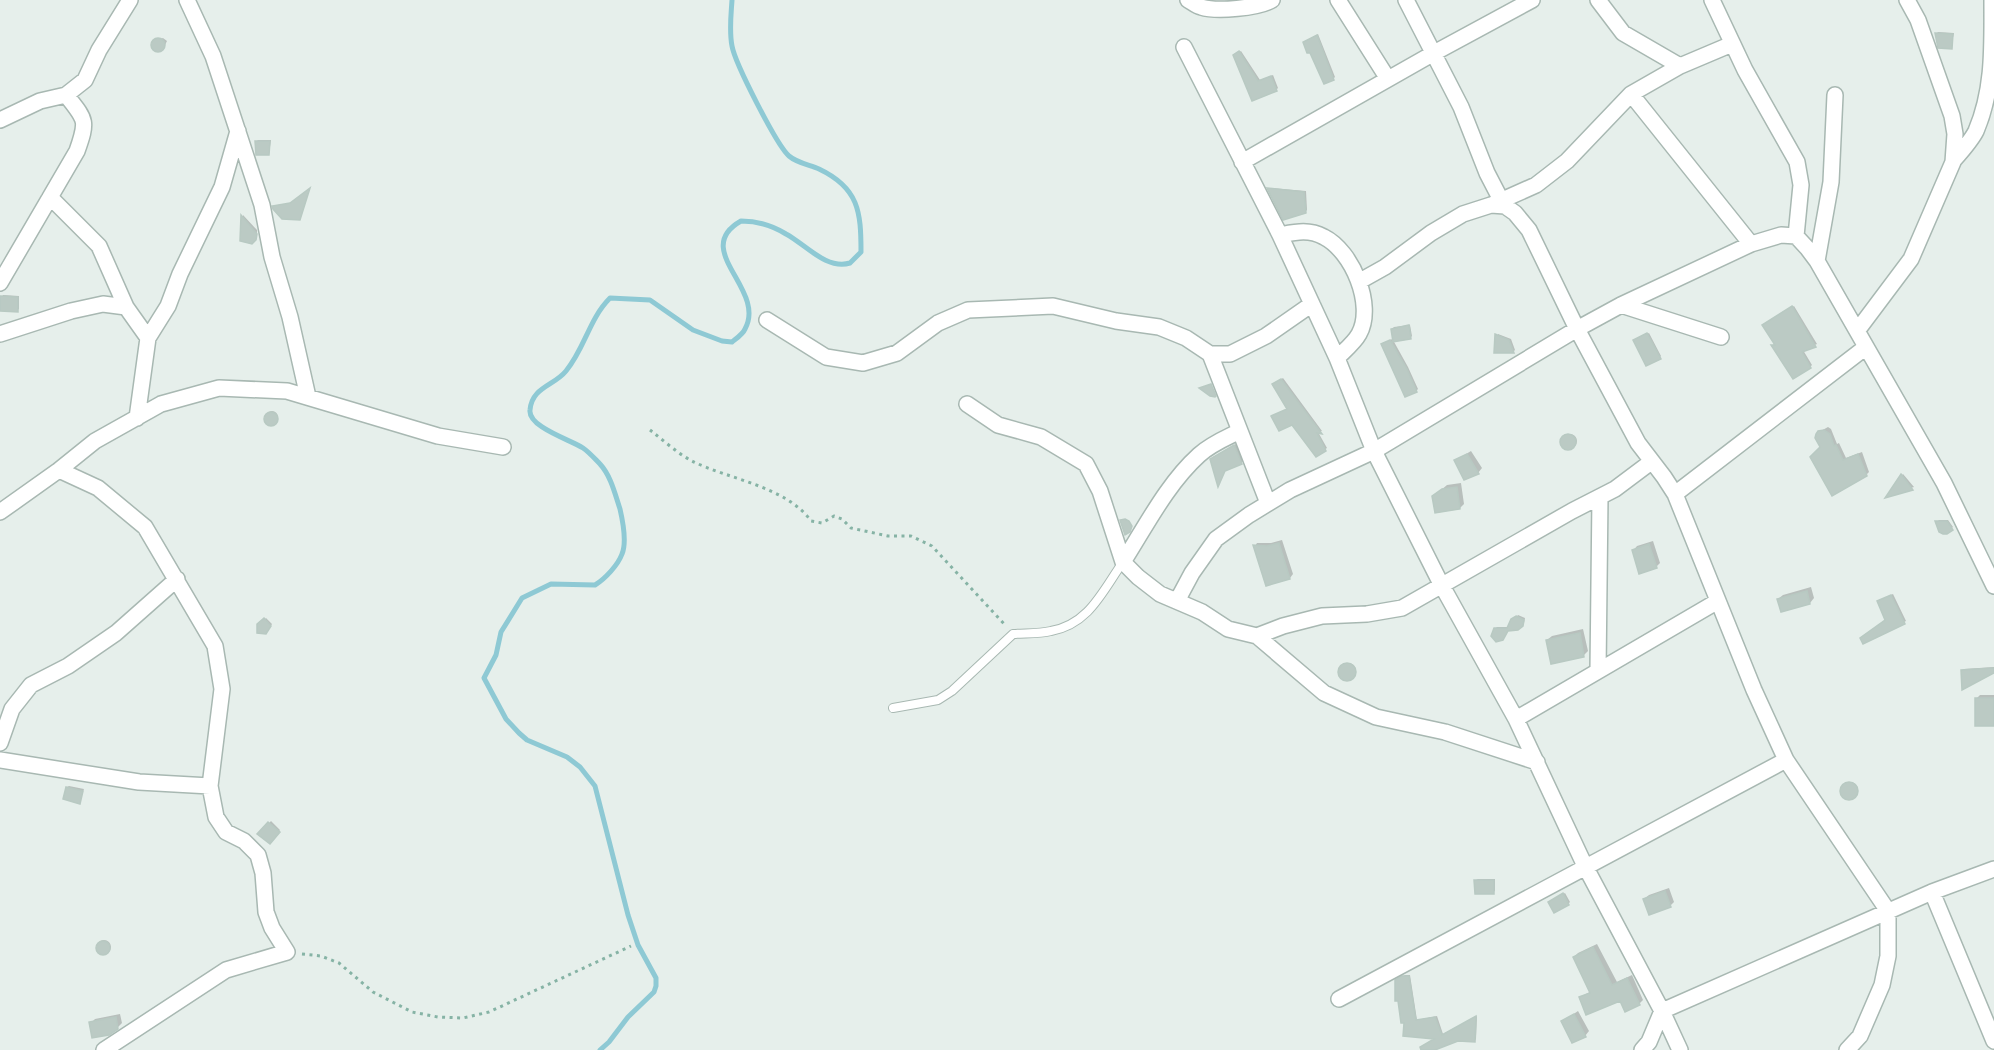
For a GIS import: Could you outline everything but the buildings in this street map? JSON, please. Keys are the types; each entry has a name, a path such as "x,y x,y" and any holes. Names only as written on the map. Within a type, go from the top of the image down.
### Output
{"street":[{"path":"0,120 40,101 66,96 85,80 99,50 130,0"},
{"path":"187,0 213,56 262,205 272,257 290,317 308,397"},
{"path":"1188,0 1200,7 1230,8 1262,6 1272,0"},
{"path":"1338,0 1388,79"},
{"path":"1406,0 1461,107 1496,202 1515,213 1529,230 1577,329 1638,442 1675,494 1786,760 1888,911 1888,956 1882,985 1860,1036 1847,1050"},
{"path":"1242,162 1532,0"},
{"path":"1598,0 1623,33 1680,66"},
{"path":"1712,0 1732,44 1797,162 1801,185 1796,236"},
{"path":"1907,0 1918,20 1952,116 1955,134 1953,162"},
{"path":"1857,331 1911,259 1953,162 1975,132 1991,97 1992,0"},
{"path":"1360,281 1385,267 1431,233 1463,214 1536,184 1567,161 1631,94 1680,66 1732,44"},
{"path":"1184,47 1280,235 1337,358 1374,451 1441,584 1516,719 1585,866 1662,1011 1680,1050"},
{"path":"1631,94 1751,244"},
{"path":"1817,261 1831,182 1835,95"},
{"path":"0,283 77,151 84,129 82,116 66,96"},
{"path":"137,418 148,338 168,306 180,274 222,187 238,131"},
{"path":"50,197 99,246 126,307 148,338"},
{"path":"1280,235 1304,230 1325,237 1344,254 1360,281 1364,311 1360,332 1337,358"},
{"path":"1178,602 1192,573 1216,539 1268,503 1290,490 1374,451 1621,305 1751,244 1781,234 1796,236 1817,261 1944,483 1994,586"},
{"path":"0,334 71,311 103,304 126,307"},
{"path":"767,320 826,357 863,363 897,353 938,323 968,310 1053,306 1116,321 1159,327 1186,338 1210,354 1230,354 1266,336 1312,304"},
{"path":"1621,305 1721,337"},
{"path":"1675,494 1866,347"},
{"path":"1210,354 1268,503"},
{"path":"0,512 60,470 95,441 161,404 219,388 287,391 438,436 503,447"},
{"path":"967,404 998,425 1041,437 1086,464 1100,491 1123,562 1160,594 1203,612 1228,628 1257,636 1324,693 1376,717 1445,732 1537,762"},
{"path":"1123,562 1166,493 1200,454 1215,443 1240,431"},
{"path":"1257,636 1283,626 1322,616 1367,614 1402,608 1441,584 1615,489 1651,462"},
{"path":"60,470 98,488 145,527 215,646 222,689 210,786 216,817 226,832 244,841 258,855 263,873 266,912 272,928 287,952 226,970 104,1050"},
{"path":"1598,671 1600,497"},
{"path":"0,743 3,725 12,709 31,685 68,666 116,633 177,579"},
{"path":"1516,719 1718,601"},
{"path":"0,760 139,782 210,786"},
{"path":"1339,999 1786,760"},
{"path":"1642,1050 1649,1042 1662,1011 1932,892 1994,869"},
{"path":"1932,892 1994,1041"}],"lane":[{"path":"893,708 938,700 952,691 1013,634 1050,632 1074,624 1089,612 1123,562"}],"path":[{"path":"650,430 691,461 759,487 798,506 812,521 822,522 834,516 842,519 851,528 888,536 917,537 932,546 1013,634"},
{"path":"287,952 321,956 339,963 373,992 412,1012 438,1017 463,1018 489,1012 631,946"}],"waterway":[{"path":"600,1050 628,1017 654,992 656,978 638,945 628,915 595,786 580,767 567,757 527,740 519,733 506,719 484,678 496,655 501,632 522,598 551,584 595,585 618,563 622,554 624,538 621,514 612,485 604,469 583,448 536,422 530,410 535,396 566,371 597,315 610,298 650,300 693,330 722,341 732,342 744,331 749,314 746,299 726,257 723,244 727,232 741,221 758,223 776,229 824,260 833,263 850,263 861,252 858,213 850,193 832,176 789,156 775,137 757,104 732,46 730,29 732,0"}]}
